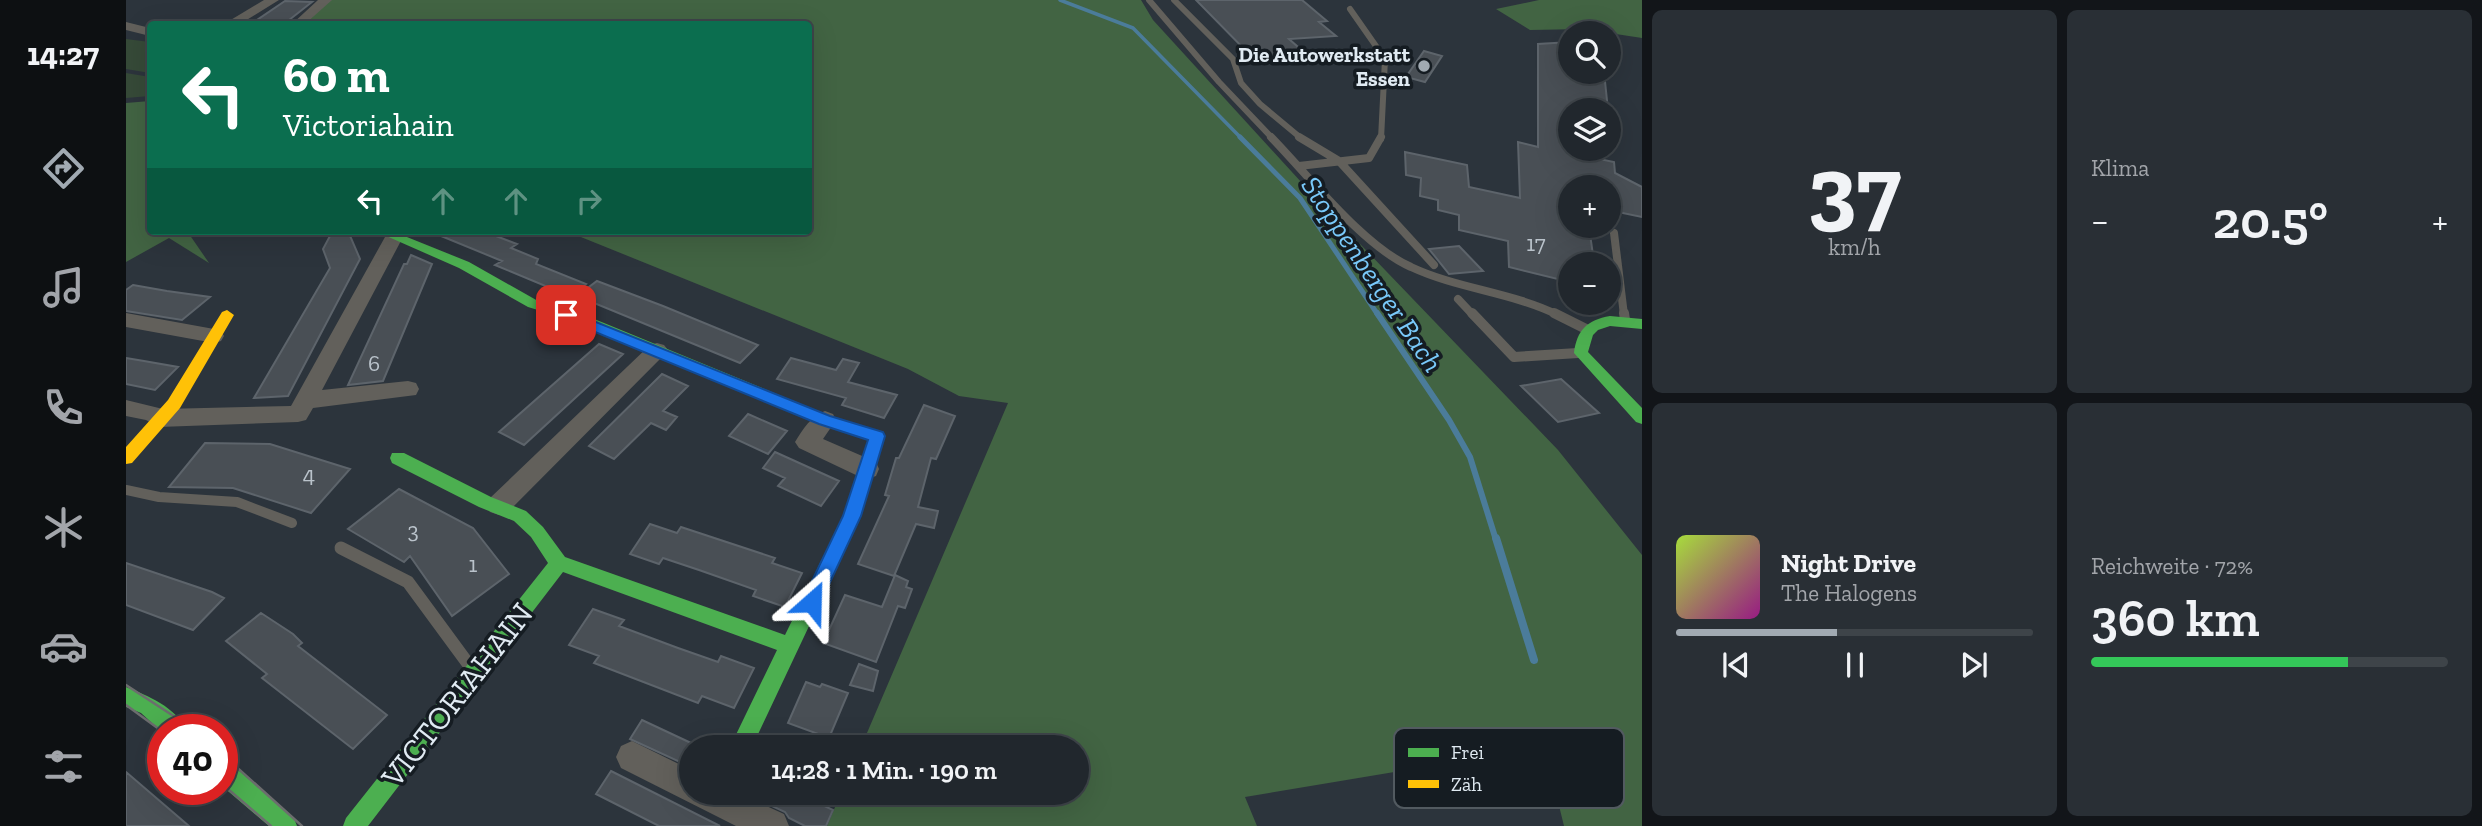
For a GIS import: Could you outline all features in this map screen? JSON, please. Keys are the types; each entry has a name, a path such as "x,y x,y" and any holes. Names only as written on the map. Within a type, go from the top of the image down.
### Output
{"street":[{"path":"236,21 274,0"},
{"path":"302,21 326,0"},
{"path":"126,26 147,31"},
{"path":"126,408 152,413 159,418 298,414 387,235"},
{"path":"389,235 464,265 511,294 657,350 825,420 877,436 852,516 747,735"},
{"path":"126,458 174,404 227,315"},
{"path":"126,320 214,336"},
{"path":"1642,324 1625,320 1602,322 1586,329 1579,339 1581,353 1642,418"},
{"path":"499,505 657,350"},
{"path":"307,400 408,389"},
{"path":"825,420 807,443 867,469"},
{"path":"398,458 485,502 522,515 559,563 791,646"},
{"name":"VICTORIAHAIN","path":"354,826 559,563"},
{"path":"126,697 148,706 157,714"},
{"path":"632,757 679,780"},
{"path":"238,785 286,826"},
{"path":"731,805 772,826"}],"lane":[{"path":"1149,0 1157,12 1376,247 1409,267 1452,282 1530,301 1586,329"},
{"path":"1174,0 1233,59 1241,83 1260,104 1297,136 1339,161 1434,265"},
{"path":"1299,166 1368,158 1381,140 1385,59 1350,9"},
{"path":"1157,12 1184,11"},
{"path":"1615,238 1625,320"},
{"path":"1458,299 1514,357 1581,353"},
{"path":"126,490 159,497 237,502 292,523"},
{"path":"341,548 408,582 475,673"}],"green space":[{"path":"327,0 1141,0 1153,20 1313,195 1558,450 1642,555 1642,826 1564,826 1560,808 1624,808 1624,728 1394,728 1394,772 1245,797 1257,826 827,826 836,805 1089,805 1089,735 866,735 1008,403 959,396 908,369 576,235 812,235 812,21 302,21"},
{"path":"1539,0 1642,0 1642,38 1621,35 1621,21 1558,21 1558,29 1530,30 1496,9"},
{"path":"126,39 147,42 147,72 126,69"},
{"path":"126,73 147,76 147,96 126,98"},
{"path":"147,101 147,235 190,235 209,263 169,238 126,262 126,103"}],"building":[{"path":"1196,0 1302,0 1327,21 1319,22 1336,36 1289,39 1306,54 1252,57"},
{"path":"285,1 312,2 288,21 255,21"},
{"path":"1558,43 1558,84 1605,84 1607,98 1558,98 1558,161 1614,162 1615,173 1619,175 1558,175 1558,238 1591,238 1593,252 1558,252 1558,279 1509,267 1508,241 1459,230 1459,215 1438,210 1438,200 1420,196 1421,178 1406,175 1405,152 1467,165 1469,187 1520,198 1518,142 1538,147 1538,44"},
{"name":"Die Autowerkstatt Essen","path":"1424,51 1442,56 1425,82 1406,77"},
{"path":"1621,176 1642,187 1642,217 1621,213"},
{"path":"330,235 350,235 360,259 288,396 254,398 330,268 323,249"},
{"path":"439,235 493,235 517,244 511,248 538,259 536,264 586,284 565,300 543,291 548,287 495,265 502,261"},
{"path":"1459,246 1483,271 1449,274 1429,249"},
{"path":"411,255 432,264 383,381 348,385 404,264 407,264"},
{"path":"597,281 758,345 740,363 577,296"},
{"path":"133,285 210,297 182,320 126,311 126,290"},
{"path":"599,344 623,354 524,445 499,432"},
{"path":"126,358 178,367 155,390 126,384"},
{"path":"791,358 836,370 843,359 859,363 848,382 897,395 884,418 842,405 846,398 777,379"},
{"path":"662,374 688,386 663,411 677,417 666,430 651,423 614,459 589,446"},
{"path":"1561,379 1599,413 1558,422 1521,386"},
{"path":"924,405 955,416 936,459 931,458 918,507 938,511 934,528 916,524 894,576 858,564 889,496 885,495 896,458 899,458"},
{"path":"748,414 787,431 768,454 729,436"},
{"path":"205,443 270,444 350,469 311,513 233,488 169,487"},
{"path":"775,452 839,481 821,506 778,486 785,478 763,468"},
{"path":"399,489 473,528 509,574 452,616 410,556 404,562 348,529"},
{"path":"650,524 677,533 681,527 775,558 772,563 802,573 785,607 753,596 756,590 699,570 663,558 659,564 630,554"},
{"path":"126,563 224,598 193,630 126,605"},
{"path":"895,575 908,581 906,587 912,589 905,608 898,606 876,662 823,643 845,595 882,607"},
{"path":"593,609 624,620 619,626 678,648 718,662 721,656 754,668 734,708 702,696 698,703 594,663 599,656 569,645"},
{"path":"261,613 293,634 302,643 298,646 387,715 353,749 262,678 267,674 226,641"},
{"path":"859,664 878,671 873,691 850,685"},
{"path":"806,682 820,687 822,684 848,693 830,735 821,735 788,723"},
{"path":"642,720 679,737 679,761 630,739"},
{"path":"611,771 720,826 659,826 596,794"},
{"path":"126,772 147,790 147,805 164,805 189,826 126,826"},
{"path":"770,805 822,805 833,810 826,826 805,826 789,818 785,812"}],"waterway":[{"name":"Stoppenberger Bach","path":"1060,0 1133,28 1242,139"},
{"name":"Stoppenberger Bach","path":"1240,137 1300,198 1378,315"},
{"name":"Stoppenberger Bach","path":"1377,313 1449,420 1470,457 1496,540"},
{"name":"Stoppenberger Bach","path":"1496,538 1534,660"}],"tram line":[{"path":"126,685 170,714"},
{"path":"126,705 147,720"},
{"path":"238,768 302,826"},
{"path":"238,798 271,826"}],"traffic: fast":[{"path":"391,235 464,265 533,304 582,319 825,420 877,436 852,516 747,735"},
{"path":"1642,324 1610,321 1593,326 1582,341 1581,353 1642,418"},
{"path":"398,458 485,502 520,516 537,532 559,563 791,646"},
{"path":"354,826 559,563"},
{"path":"126,697 148,706 157,714"},
{"path":"238,785 286,826"}],"traffic: slow":[{"path":"126,458 174,404 227,315"}],"place":[{"name":"Die Autowerkstatt Essen","path":"1424,66"}],"route":[{"path":"566,315 582,319 825,420 877,436 852,516 812,602"}]}
